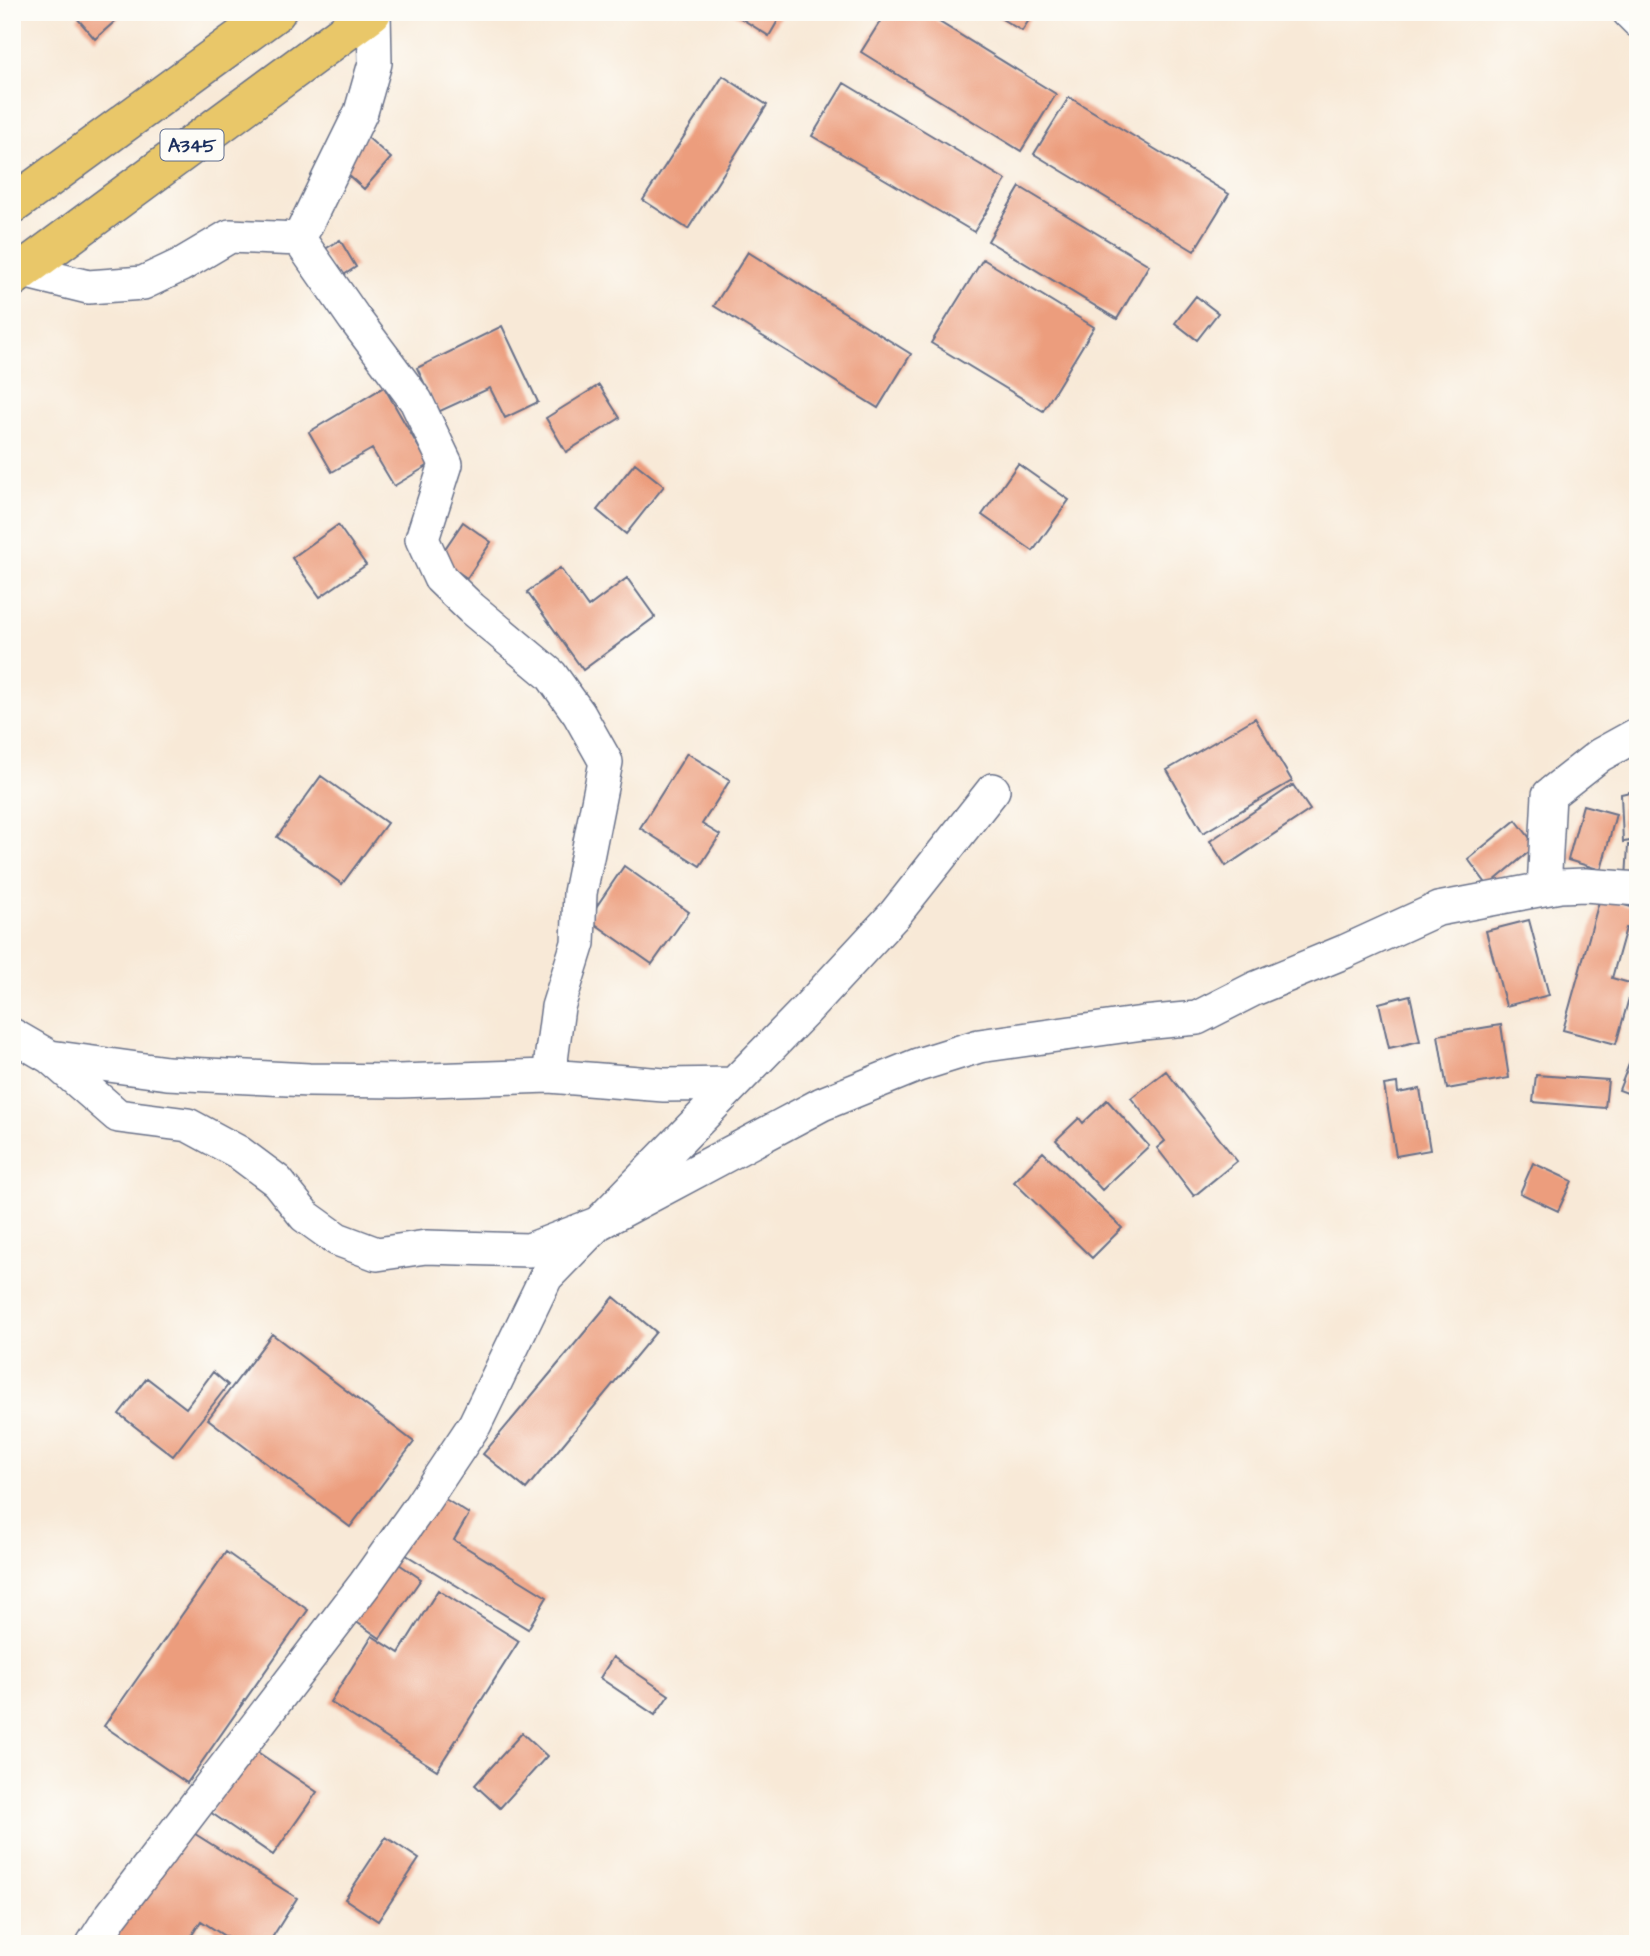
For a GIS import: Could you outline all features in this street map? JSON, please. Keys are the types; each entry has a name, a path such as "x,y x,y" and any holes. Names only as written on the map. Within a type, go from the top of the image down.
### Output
{"highway":[{"name":"A345","path":"12,205 276,12"},
{"name":"A345","path":"17,275 373,12"}],"street":[{"path":"299,239 361,112 375,63 373,12"},
{"path":"1629,12 1638,21"},
{"path":"17,275 88,287 143,283 181,265 230,236 299,239"},
{"path":"299,239 416,401 446,464 422,539 440,578 471,608 551,675 579,714 606,762 580,894 578,943 558,1007 549,1076"},
{"path":"1544,888 1549,795 1600,755 1638,734"},
{"path":"93,1944 111,1916 365,1584 421,1504 475,1424 547,1277 805,1011 895,914 993,790"},
{"path":"12,1035 50,1058 118,1116 188,1125 238,1152 277,1181 305,1216 337,1239 377,1254 426,1247 529,1250 599,1223 822,1104 918,1065 979,1046 1197,1018 1254,989 1438,909 1544,888 1585,885 1638,890"},
{"path":"50,1058 167,1073 310,1080 399,1081 549,1076 664,1085 734,1084"}],"building":[{"path":"84,12 120,12 122,15 95,39 77,18"},
{"path":"731,12 783,12 769,36"},
{"path":"886,12 923,12 1056,94 1021,151 861,52"},
{"path":"990,12 1034,12 1022,31"},
{"path":"723,76 767,105 688,229 643,200"},
{"path":"844,83 1006,180 974,232 812,136"},
{"path":"1069,97 1229,194 1194,251 1034,154"},
{"path":"366,136 391,158 364,189 338,166"},
{"path":"1020,187 1149,265 1117,319 988,241"},
{"path":"340,240 356,267 339,278 322,251"},
{"path":"748,252 911,354 878,408 714,306"},
{"path":"983,259 1094,327 1043,411 931,343"},
{"path":"1196,296 1218,313 1197,340 1175,323"},
{"path":"502,326 538,402 505,418 490,388 438,412 417,368"},
{"path":"599,385 620,418 566,452 546,418"},
{"path":"384,387 429,465 394,486 372,449 332,472 309,432"},
{"path":"635,463 664,486 626,534 597,510"},
{"path":"1018,464 1069,500 1033,551 982,515"},
{"path":"463,522 491,542 467,578 438,559"},
{"path":"338,525 366,565 320,597 292,558"},
{"path":"560,568 588,607 627,578 655,617 583,670 527,592"},
{"path":"1255,718 1292,781 1203,833 1167,770"},
{"path":"687,753 730,780 702,824 720,835 700,866 640,828"},
{"path":"321,776 387,823 342,884 277,837"},
{"path":"1293,785 1310,810 1226,866 1210,841"},
{"path":"1638,790 1638,840 1623,842 1621,794"},
{"path":"1583,805 1616,814 1601,870 1568,860"},
{"path":"1516,820 1536,846 1488,886 1468,859"},
{"path":"1628,845 1638,846 1638,879 1626,879"},
{"path":"624,866 689,912 652,964 588,919"},
{"path":"1600,898 1638,909 1638,931 1626,928 1612,978 1633,984 1616,1044 1563,1030"},
{"path":"1529,920 1549,995 1506,1006 1486,931"},
{"path":"1410,995 1420,1041 1389,1048 1379,1003"},
{"path":"1501,1025 1509,1078 1447,1089 1438,1035"},
{"path":"1638,1041 1638,1097 1619,1090"},
{"path":"1166,1071 1237,1161 1194,1196 1157,1148 1165,1141 1131,1098"},
{"path":"1536,1075 1608,1080 1605,1108 1533,1102"},
{"path":"1397,1083 1398,1093 1420,1089 1430,1150 1396,1156 1384,1085"},
{"path":"1107,1100 1149,1146 1102,1190 1056,1140 1079,1118 1083,1123"},
{"path":"1043,1152 1122,1228 1092,1258 1014,1182"},
{"path":"1533,1163 1572,1181 1558,1211 1520,1193"},
{"path":"614,1297 656,1332 526,1489 483,1454"},
{"path":"272,1334 414,1442 350,1527 208,1419"},
{"path":"213,1372 228,1385 173,1456 119,1414 147,1378 186,1408"},
{"path":"434,1492 469,1514 454,1540 547,1597 528,1629 398,1550"},
{"path":"226,1552 308,1610 187,1783 104,1726"},
{"path":"393,1560 421,1579 380,1638 352,1619"},
{"path":"438,1590 519,1641 437,1770 330,1702 372,1636 399,1653"},
{"path":"613,1657 669,1695 655,1715 600,1678"},
{"path":"522,1733 547,1756 500,1808 475,1785"},
{"path":"253,1749 317,1792 273,1855 210,1812"},
{"path":"184,1827 297,1898 268,1944 237,1944 201,1921 186,1944 110,1944"},
{"path":"386,1837 419,1859 378,1921 345,1899"}]}
